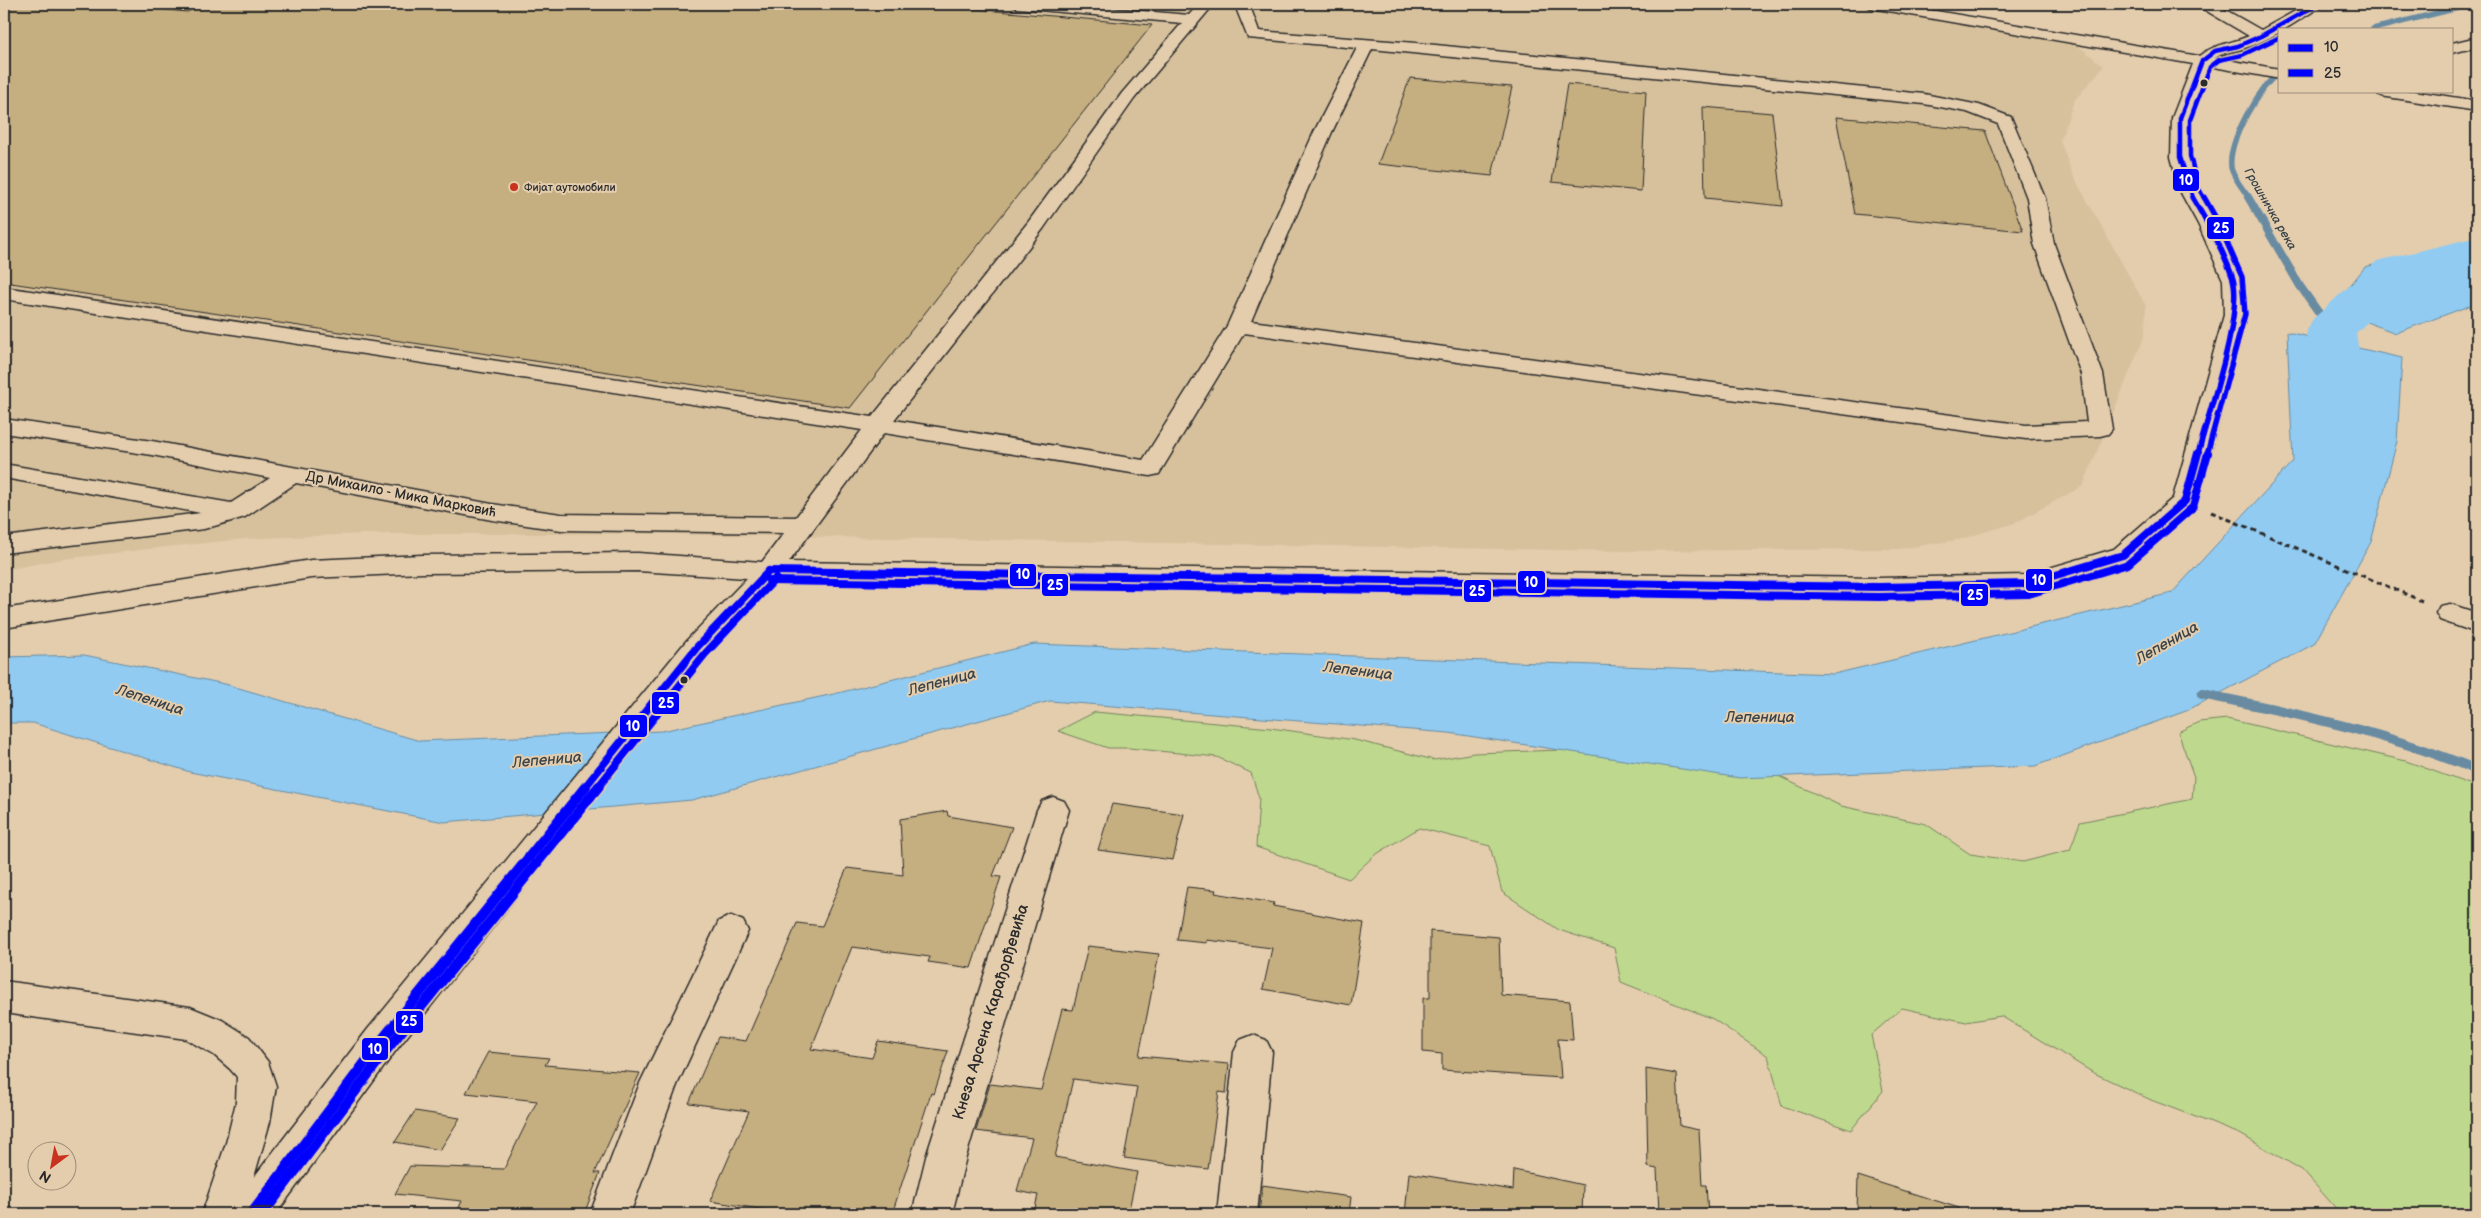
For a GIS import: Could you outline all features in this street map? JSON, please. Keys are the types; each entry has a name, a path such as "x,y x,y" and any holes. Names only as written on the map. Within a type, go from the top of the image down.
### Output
{"street":[{"path":"1017,4 1193,20"},
{"path":"251,1214 381,1041 697,647 769,571 878,425 1036,224 1128,96 1207,4"},
{"path":"1238,326 2026,432 2100,429 2092,374 2044,244 2036,198 2005,121 1981,110 1923,97 1874,95 1367,44 1253,35 1243,8 1248,4"},
{"path":"1871,4 2209,56 2261,36 2318,4"},
{"path":"1954,4 2041,18"},
{"path":"2205,4 2261,36"},
{"path":"2148,36 2238,67 2278,74"},
{"path":"2454,48 2477,42"},
{"path":"4,293 878,425 1150,469 1238,326 1323,132 1367,44"},
{"path":"4,618 311,569 422,564 638,562 769,571 1879,587 2026,584 2123,555 2185,501 2235,315 2233,280 2208,224 2189,191 2180,157 2180,118 2209,56"},
{"path":"2402,93 2477,106"},
{"name":"Др Михаило - Мика Марковић","path":"4,426 152,448 561,522 802,525"},
{"path":"4,471 236,511"},
{"path":"5,544 204,521 236,511 292,474"},
{"path":"2450,613 2477,623"},
{"name":"Кнеза Арсена Карађорђевића","path":"932,1214 946,1157 1054,810"},
{"path":"610,1214 659,1083 731,930"},
{"path":"4,997 190,1023 216,1035 236,1051 255,1075 256,1104 222,1214"},
{"path":"1237,1214 1253,1052"}],"path":[{"path":"2185,501 2450,613"}],"shaded area":[{"path":"4,4 1868,4 2076,44 2104,66 2074,101 2060,141 2073,175 2146,306 2145,335 2083,486 2015,523 1958,540 1899,549 1621,551 656,534 361,534 245,539 63,559 4,570"}],"green space":[{"path":"1095,712 1271,728 1355,740 1434,760 1474,753 1620,748 1774,774 1841,806 1926,824 1970,854 2023,862 2070,850 2080,822 2192,799 2194,777 2178,732 2199,722 2227,719 2406,761 2477,787 2477,1214 2341,1214 2302,1170 2240,1134 2151,1100 2092,1072 2001,1016 1966,1022 1902,1008 1871,1035 1883,1091 1851,1130 1782,1106 1768,1056 1713,1019 1621,982 1614,948 1559,930 1502,892 1490,846 1419,828 1375,855 1349,879 1256,847 1259,798 1251,773 1217,757 1129,748 1108,748 1058,731"}],"water":[{"path":"2477,239 2477,303 2396,333 2331,309 2365,267"},
{"path":"2287,332 2402,358 2397,441 2371,542 2314,644 2186,711 2035,766 1740,778 1449,733 1050,701 692,800 444,822 190,772 33,723 4,723 4,657 84,655 225,684 420,741 662,731 834,694 1034,644 1834,674 2172,593 2293,461"}],"building":[{"name":"Фијат аутомобили","path":"4,4 110,4 187,12 204,4 919,4 1152,25 850,408 4,282"},
{"path":"1410,78 1512,87 1492,176 1378,164"},
{"path":"1567,84 1646,91 1641,191 1552,182"},
{"path":"1703,107 1772,113 1783,206 1705,198"},
{"path":"1836,117 1985,131 2023,231 1855,214"},
{"path":"1112,804 1184,814 1173,860 1098,850"},
{"path":"947,811 948,816 1012,827 993,876 1001,877 971,968 928,962 930,957 852,947 811,1049 872,1058 878,1041 948,1051 934,1094 931,1093 892,1214 791,1214 710,1201 749,1111 689,1103 718,1037 746,1041 797,923 822,926 847,868 903,875 900,819"},
{"path":"1187,887 1216,890 1215,893 1274,903 1273,906 1364,923 1351,1005 1263,989 1272,948 1207,940 1207,943 1177,940"},
{"path":"1430,931 1499,937 1501,995 1570,1001 1573,1040 1558,1039 1561,1078 1442,1070 1442,1054 1423,1052 1423,998 1430,998"},
{"path":"1088,946 1159,954 1139,1056 1229,1064 1226,1093 1219,1092 1208,1169 1124,1158 1137,1087 1073,1079 1055,1157 1137,1172 1128,1214 1069,1214 1035,1208 1038,1195 1017,1191 1032,1138 976,1131 990,1084 1041,1090 1062,1009 1073,1010"},
{"path":"488,1052 549,1058 545,1065 640,1073 595,1173 600,1173 584,1214 456,1214 462,1201 395,1194 410,1166 504,1169 537,1101 466,1093"},
{"path":"1646,1069 1677,1074 1680,1126 1699,1130 1702,1185 1706,1185 1708,1214 1659,1214 1657,1169 1648,1167"},
{"path":"415,1111 460,1118 440,1150 395,1142"},
{"path":"1514,1170 1583,1185 1582,1214 1405,1214 1409,1173 1513,1190"},
{"path":"1858,1176 1959,1208 1958,1214 1857,1214"},
{"path":"1262,1185 1351,1197 1349,1214 1259,1214"}],"waterway":[{"name":"Грошничка река","path":"2377,28 2474,4"},
{"name":"Грошничка река","path":"2249,198 2232,171 2231,156 2234,143 2254,101 2278,74"},
{"name":"Грошничка река","path":"2248,197 2300,286 2331,330"},
{"name":"Лепеница","path":"2327,429 2334,357 2331,330 2394,271 2477,251"},
{"path":"2202,694 2341,725 2410,745 2477,770"}],"transit line":[{"name":"10","path":"769,571 1879,587 2026,584 2123,555 2185,501 2235,315 2233,280 2208,224 2189,191 2180,157 2180,118 2202,61 2215,51 2238,46 2261,36 2318,4"},
{"name":"25","path":"769,581 1879,597 2029,594 2128,564 2193,507 2245,314 2242,277 2217,220 2198,187 2190,156 2190,120 2210,67 2219,60 2242,55 2278,38"},
{"name":"10","path":"251,1214 381,1041 697,647 769,571"},
{"name":"25","path":"263,1214 389,1047 705,654 776,578"}],"place":[{"name":"Фијат аутомобили","path":"514,187"}]}
